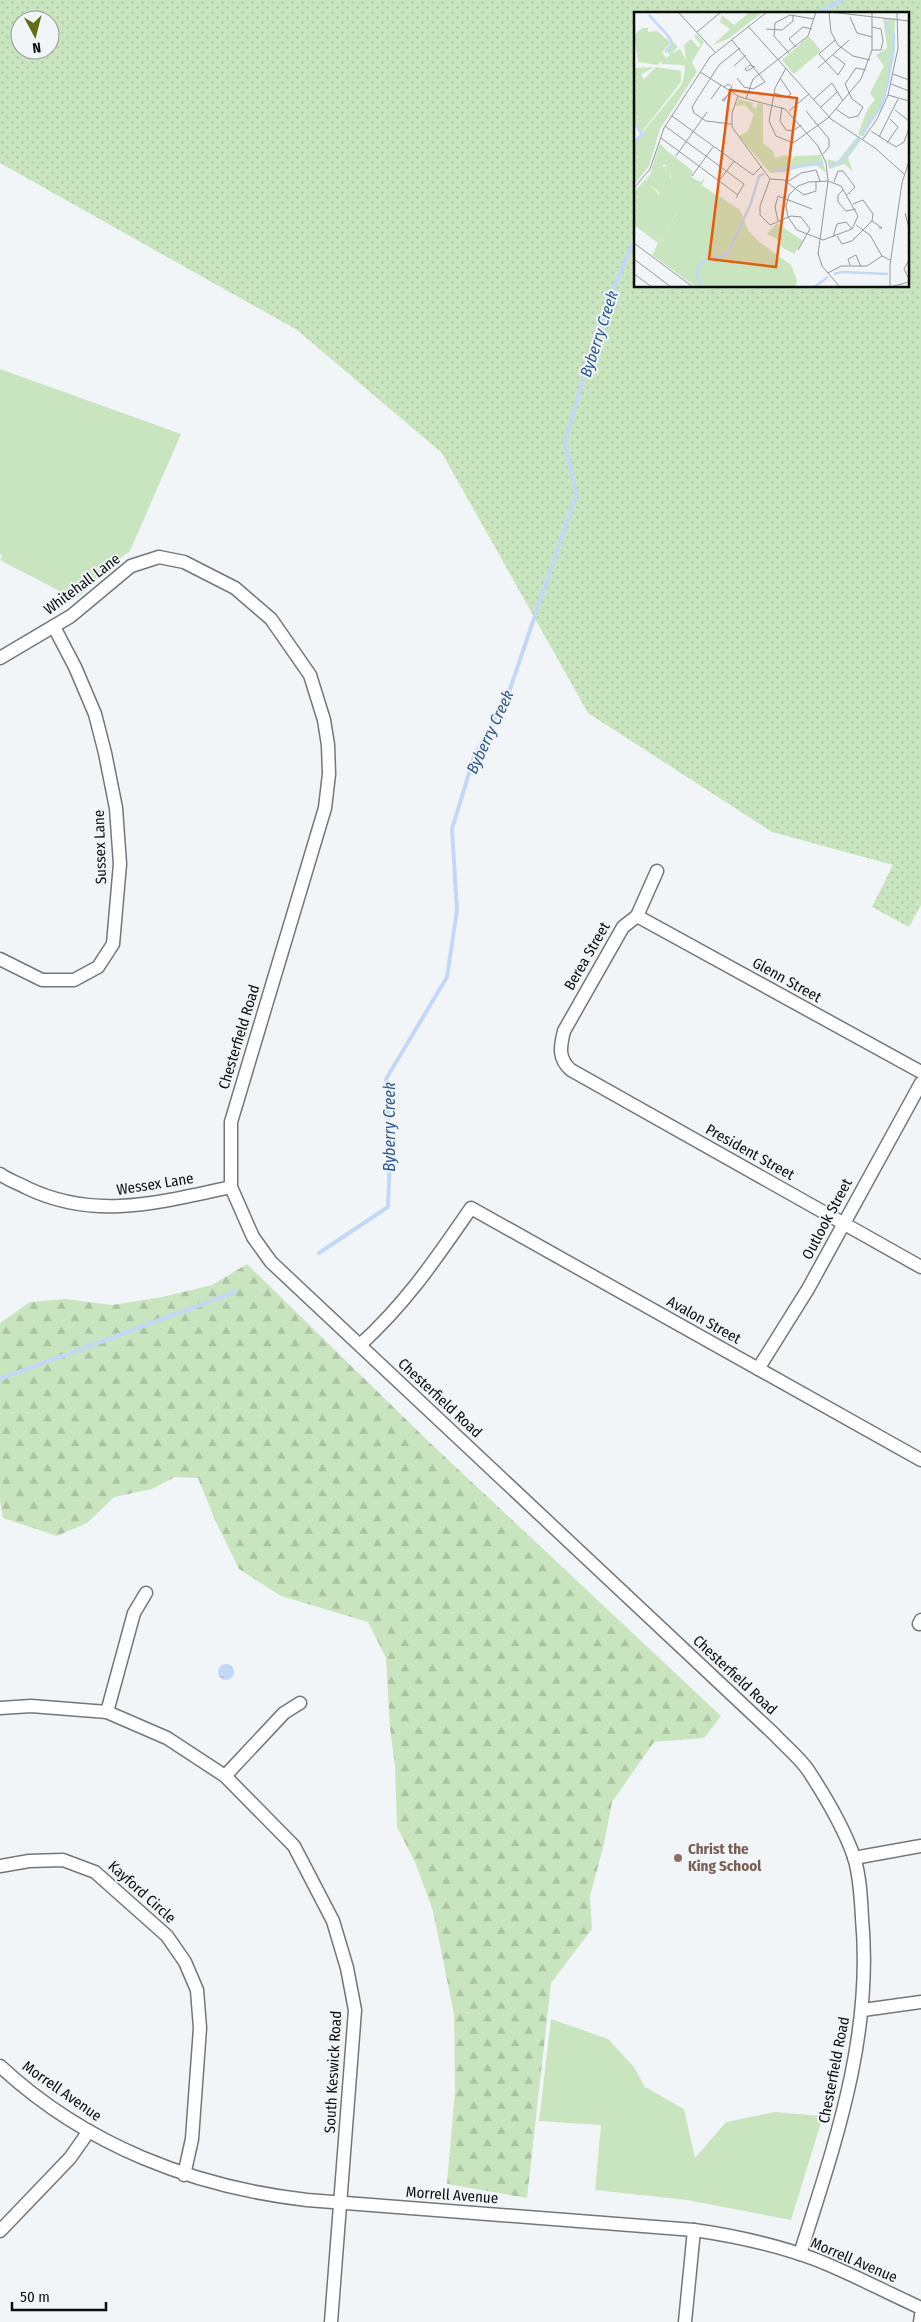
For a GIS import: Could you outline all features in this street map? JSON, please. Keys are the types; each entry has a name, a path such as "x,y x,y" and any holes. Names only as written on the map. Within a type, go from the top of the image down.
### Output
{"street":[{"name":"Whitehall Lane","path":"0,658 54,627 89,603 131,566 159,557"},
{"name":"Chesterfield Road","path":"159,557 184,562 235,588 271,620 310,675 324,720 328,745 329,774 319,830 231,1122 231,1186 253,1237 271,1262 774,1734 807,1769 838,1822 854,1858 865,1946 863,2010 850,2087 833,2153 800,2254"},
{"name":"Sussex Lane","path":"0,960 42,980 74,980 98,967 113,944 120,864 116,808 106,753 95,714 75,667 54,627"},
{"name":"Berea Street","path":"564,1064 560,1044 564,1031 623,927 637,916 657,871"},
{"name":"Glenn Street","path":"637,916 921,1072"},
{"name":"President Street","path":"564,1064 580,1075 921,1267"},
{"name":"Outlook Street","path":"758,1369 808,1289 921,1083"},
{"name":"Wessex Lane","path":"1,1176 36,1192 95,1207 148,1204 231,1186"},
{"name":"Avalon Street","path":"360,1345 383,1324 422,1279 471,1208 921,1460"},
{"path":"107,1712 134,1613 146,1593"},
{"path":"225,1776 284,1713 300,1703"},
{"name":"South Keswick Road","path":"0,1708 31,1706 107,1712 167,1738 225,1776 294,1846 333,1921 347,1968 355,2010 331,2322"},
{"path":"854,1858 921,1846"},
{"name":"Kayford Circle","path":"0,1866 29,1860 63,1860 95,1872 167,1936 185,1962 197,1990 200,2028 192,2139 184,2174"},
{"path":"863,2010 921,2002"},
{"name":"Morrell Avenue","path":"0,2066 40,2098 89,2131 141,2158 184,2174 266,2194 341,2203 694,2230 747,2239 800,2254 849,2274 921,2308"},
{"path":"0,2231 70,2158 89,2131"},
{"path":"685,2322 694,2230"},
{"path":"920,2322 921,2315"}],"green space":[{"path":"0,0 921,0 921,905 909,927 872,907 893,865 772,832 588,713 442,453 297,330 0,163"},
{"path":"0,369 181,434 130,551 105,570 81,595 71,597 0,560 2,555 0,554"},
{"path":"247,1264 428,1441 721,1716 704,1738 654,1742 612,1802 604,1844 590,1896 592,1929 551,1983 527,2198 447,2184 455,2091 454,2014 433,1911 415,1862 397,1827 395,1767 390,1727 386,1658 368,1622 281,1596 239,1569 216,1522 198,1478 175,1477 152,1489 114,1497 87,1523 57,1536 3,1518 0,1501 0,1323 30,1302 65,1299 112,1305 162,1297 212,1285"},
{"path":"551,2019 608,2039 634,2067 645,2087 684,2109 695,2158 726,2122 775,2112 823,2116 791,2220 687,2200 595,2190 601,2125 539,2121"}],"water":[{"path":"223,1664 229,1664 234,1669 232,1678 223,1680 218,1675 218,1669"}],"waterway":[{"name":"Byberry Creek","path":"820,12 842,0"},
{"name":"Byberry Creek","path":"319,1253 388,1207 390,1158 386,1079 447,977 457,910 452,829 474,757 509,692 576,495 565,442 584,376 615,285 634,240"},
{"name":"Byberry Creek","path":"0,1379 235,1292"}],"place":[{"name":"Christ the King School","path":"678,1858"}]}
